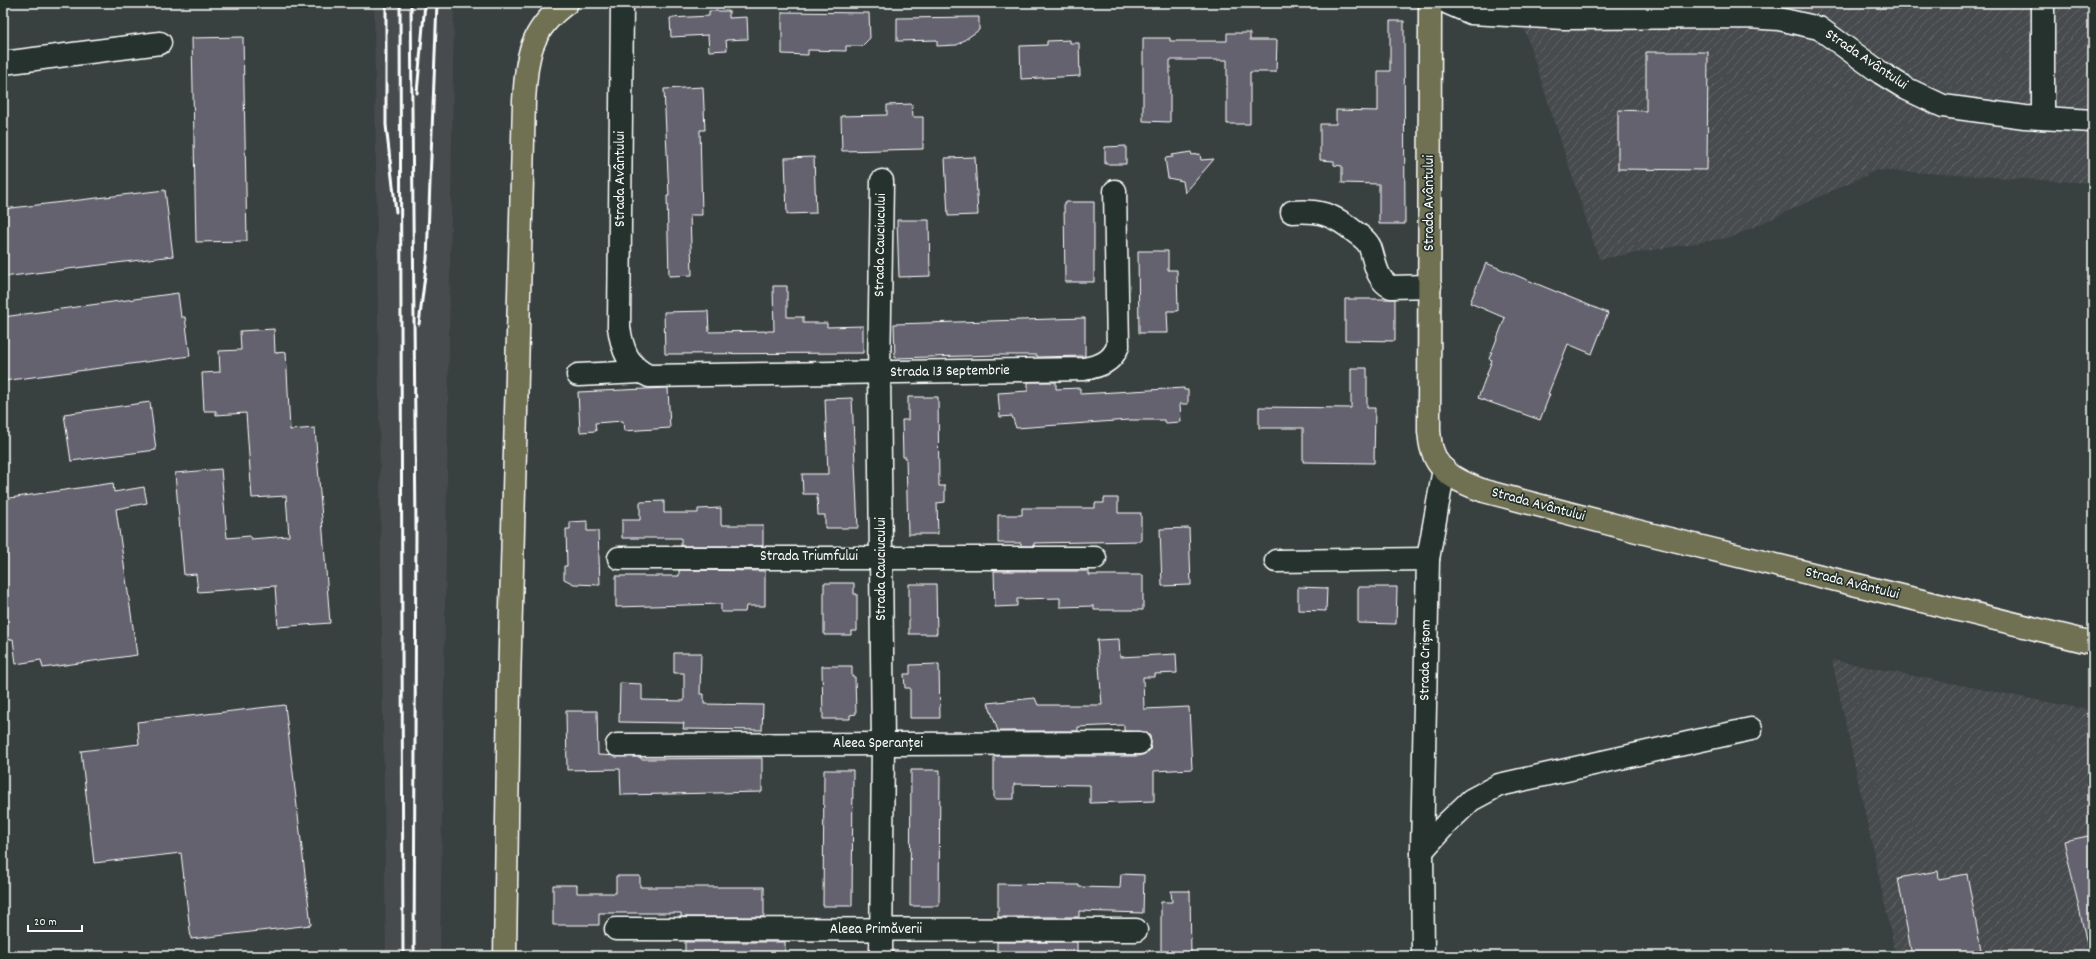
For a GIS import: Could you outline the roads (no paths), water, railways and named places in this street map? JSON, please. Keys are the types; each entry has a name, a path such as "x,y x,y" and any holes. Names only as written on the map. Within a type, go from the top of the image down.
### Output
{"main road":[{"path":"505,956 509,685 526,67 533,40 543,24 567,3"},
{"name":"Strada Avântului","path":"1430,3 1429,430 1433,454 1444,469 1460,482 1484,491 1645,533 2093,642"}],"street":[{"name":"Strada Avântului","path":"622,3 619,327 621,343 626,355 632,365 641,372"},
{"name":"Strada Avântului","path":"1448,3 1471,13 1564,18 1748,17 1779,19 1819,28 1881,73 1942,106 2043,118 2093,120"},
{"path":"2043,118 2044,3"},
{"path":"3,63 160,43"},
{"name":"Strada Cauciucului","path":"881,956 883,744 879,373 882,182"},
{"name":"Strada 13 Septembrie","path":"578,375 641,372 649,376 879,373 1084,369 1098,366 1115,354 1118,346 1115,191"},
{"path":"1292,212 1312,211 1328,215 1352,230 1368,243 1379,275 1386,284 1391,287 1430,286"},
{"name":"Strada Crișom","path":"1423,956 1422,851 1428,559 1444,469"},
{"name":"Strada Triumfului","path":"619,558 1095,558"},
{"path":"1276,561 1428,559"},
{"path":"1422,851 1446,824 1471,800 1499,785 1751,730"},
{"name":"Aleea Speranței","path":"617,745 1139,743"},
{"name":"Aleea Primăverii","path":"616,929 1136,930"}],"railway":[{"path":"386,3 386,125 396,212"},
{"path":"400,3 403,956"},
{"path":"411,3 416,528 414,956"},
{"path":"417,93 425,3"},
{"path":"419,324 427,259 437,3"}]}
